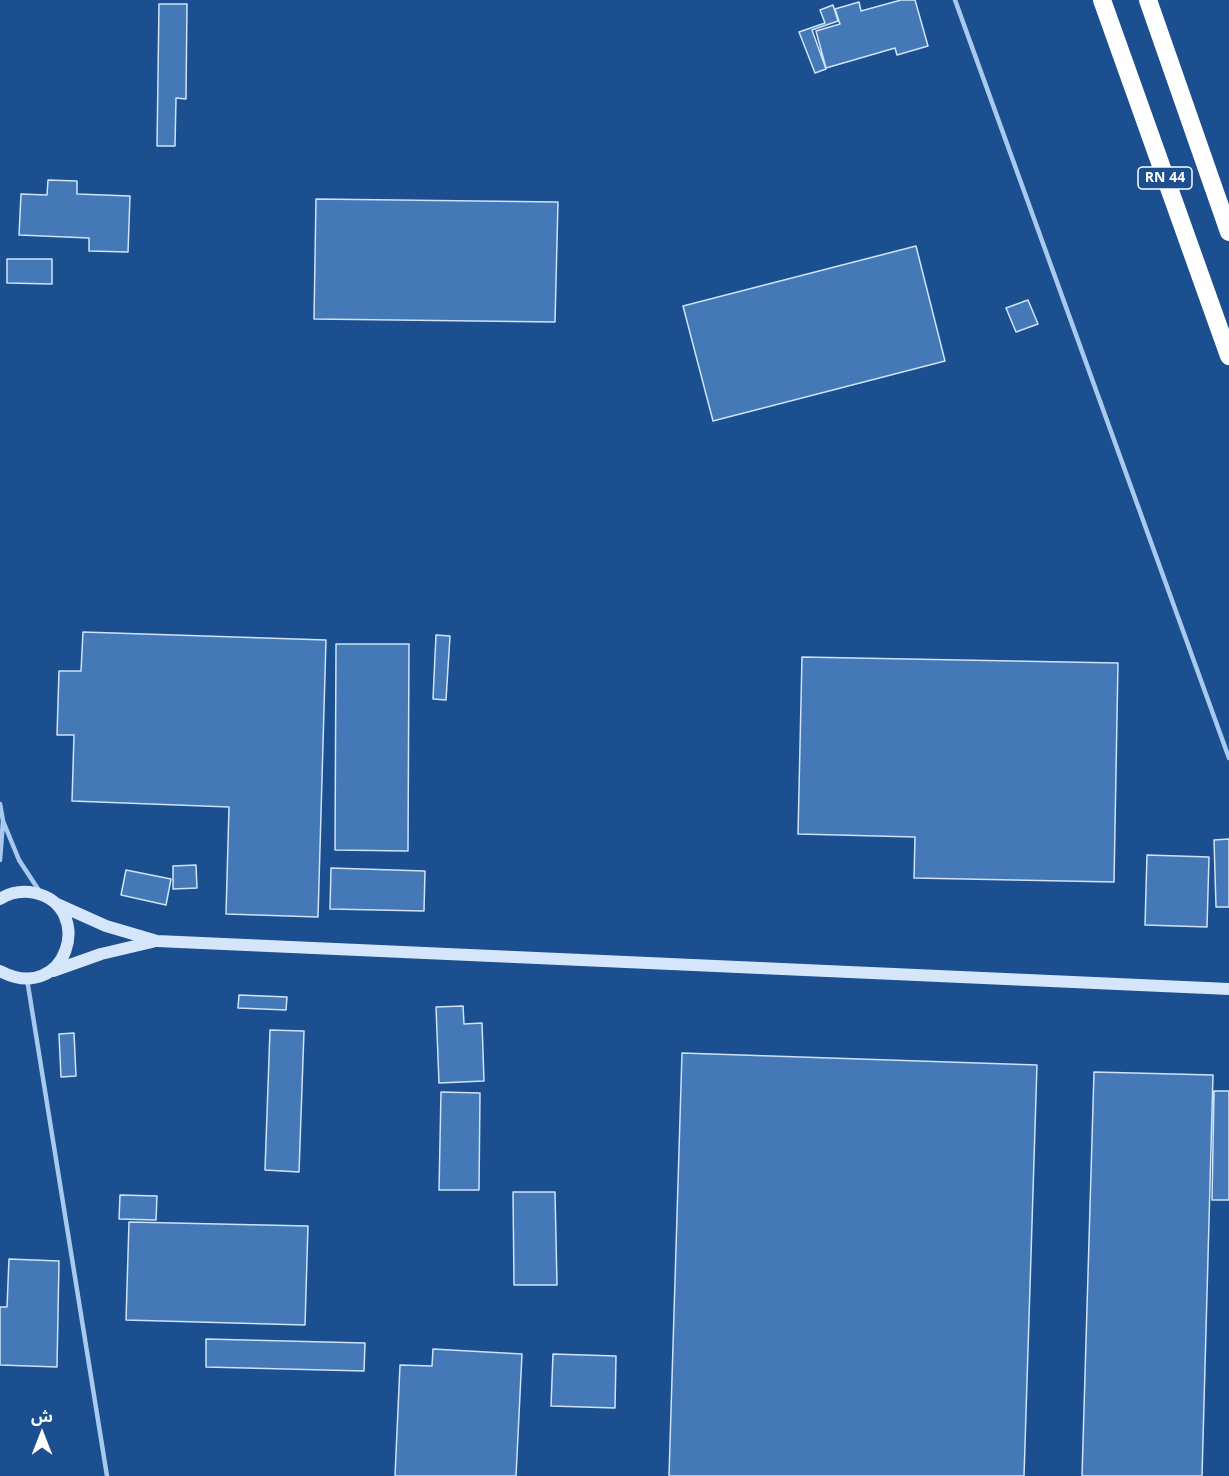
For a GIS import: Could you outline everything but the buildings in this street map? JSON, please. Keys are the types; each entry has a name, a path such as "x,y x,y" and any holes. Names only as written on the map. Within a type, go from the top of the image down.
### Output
{"highway":[{"name":"RN 44","path":"1101,0 1229,356"},
{"name":"RN 44","path":"1148,0 1229,232"}],"street":[{"path":"0,899 14,892 28,891 41,894 105,926 157,941"},
{"path":"47,974 59,963 67,949 69,934 66,918 57,904"},
{"path":"0,971 14,978 37,978 101,954 157,941 1229,988"}],"lane":[{"path":"956,0 1229,758"},
{"path":"0,804 3,821 19,860 41,894"},
{"path":"0,860 3,821"},
{"path":"27,979 107,1476"}]}
